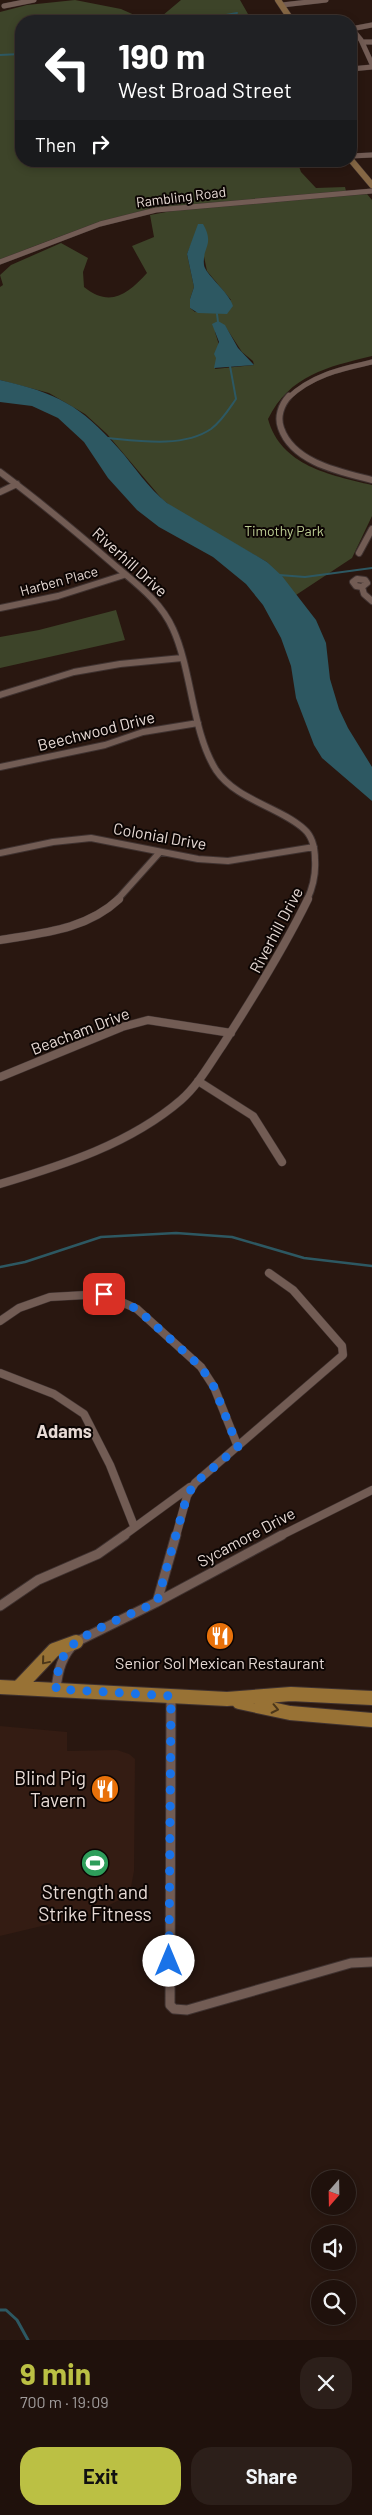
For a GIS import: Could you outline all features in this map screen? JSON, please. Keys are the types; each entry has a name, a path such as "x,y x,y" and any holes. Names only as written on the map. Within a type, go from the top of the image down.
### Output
{"main road":[{"path":"280,3 288,15"},
{"path":"357,166 372,185"},
{"path":"18,1688 54,1650 76,1642"},
{"path":"0,1687 227,1699 291,1694 372,1698"},
{"path":"227,1699 290,1713 372,1720"}],"street":[{"path":"4,6 34,0"},
{"path":"280,3 326,0"},
{"path":"357,28 372,25"},
{"path":"357,36 362,42 372,66 357,68"},
{"path":"362,42 372,42"},
{"path":"357,157 372,154"},
{"name":"Rambling Road","path":"0,262 100,224 156,210 372,191"},
{"path":"372,362 340,369 301,385 282,405 278,424 286,442 305,458 334,472 372,480"},
{"name":"Riverhill Drive","path":"0,472 42,503 153,598 166,613 176,634 198,723 209,756 222,777 239,791 303,828 312,837 316,870 313,888 260,989 198,1081 182,1099 162,1115 81,1157 0,1184"},
{"path":"0,492 17,484"},
{"path":"359,553 372,529"},
{"name":"Harben Place","path":"0,608 58,596 124,575"},
{"path":"362,587 364,594 372,601"},
{"path":"0,695 57,676 86,669 138,661 182,658"},
{"name":"Beechwood Drive","path":"0,767 105,744 142,732 198,723"},
{"name":"Colonial Drive","path":"0,853 53,842 90,838 160,852 228,861 314,847"},
{"path":"0,940 69,927 98,915 110,906 160,852"},
{"name":"Beacham Drive","path":"0,1078 122,1027 148,1020 231,1033"},
{"path":"198,1081 253,1116 282,1162"},
{"path":"0,1606 38,1580 98,1554 195,1483 344,1355 342,1346 293,1290 269,1273"},
{"path":"0,1321 19,1308 50,1298 104,1294 137,1309 201,1367 214,1387 238,1447"},
{"path":"0,1373 54,1394 84,1414 110,1465 134,1526"},
{"path":"157,1602 187,1496 195,1483"},
{"name":"Sycamore Drive","path":"56,1689 60,1662 64,1654 76,1642 157,1602 320,1514 372,1490"},
{"path":"171,1696 170,2005 174,2010 187,2010 351,1963 372,1962"}],"shaded area":[{"path":"0,1726 67,1732 67,1751 117,1750 129,1754 135,1759 134,1871 131,1887 125,1897 92,1914 0,1936"}],"green space":[{"path":"75,0 121,9 134,15 15,15 15,167 299,167 301,172 316,188 345,187 346,191 152,209 94,225 0,260 0,12 27,5"},
{"path":"181,0 240,0 248,14 243,15 163,15"},
{"name":"Timothy Park","path":"367,194 372,200 372,356 340,364 311,375 287,392 268,419 274,435 284,448 296,458 324,472 372,485 372,516 352,558 296,595 267,562 178,512 162,499 107,434 85,414 49,393 0,380 0,287 3,285 0,275 11,265 61,243 88,258 83,272 84,287 102,297 118,296 133,287 147,273 132,246 154,237 150,215 188,208","holes":["198,228 207,271 231,300 195,312 190,308 190,299 194,287 187,254","225,326 242,352 253,361 254,365 215,369 219,345 215,332"]},
{"path":"116,610 125,640 0,668 0,637 39,630"}],"water":[{"path":"198,224 203,224 208,237 204,259 205,269 227,295 233,306 227,314 198,313 190,308 190,299 194,287 187,254"},
{"path":"218,321 225,325 238,348 254,365 214,368 216,358 214,354 219,342 212,324"},
{"path":"0,380 37,390 79,411 105,434 167,503 267,562 282,576 316,620 326,643 330,679 339,709 348,728 372,767 372,801 322,758 314,745 296,698 291,666 281,638 263,605 246,584 213,557 159,527 137,510 108,478 84,442 58,418 32,406 0,402"}],"waterway":[{"path":"226,15 237,13"},
{"path":"0,55 15,54"},
{"path":"217,314 218,322"},
{"path":"108,438 161,442 174,441 200,435 211,429 222,419 236,399 230,366"},
{"path":"279,575 305,577 372,568"},
{"path":"0,1267 25,1262 101,1237 176,1233 232,1237 304,1258 372,1266"},
{"path":"0,2310 6,2310 17,2320 28,2340"}],"place":[{"name":"Senior Sol Mexican Restaurant","path":"220,1636"},
{"name":"Blind Pig Tavern","path":"105,1789"},
{"name":"Strength and Strike Fitness","path":"95,1863"}],"district":[{"name":"Adams","path":"64,1432"}],"route":[{"path":"104,1294 137,1309 201,1367 214,1387 238,1447 195,1483 187,1496 157,1602 76,1642 64,1654 58,1669 56,1689 171,1696 169,1961"}]}
